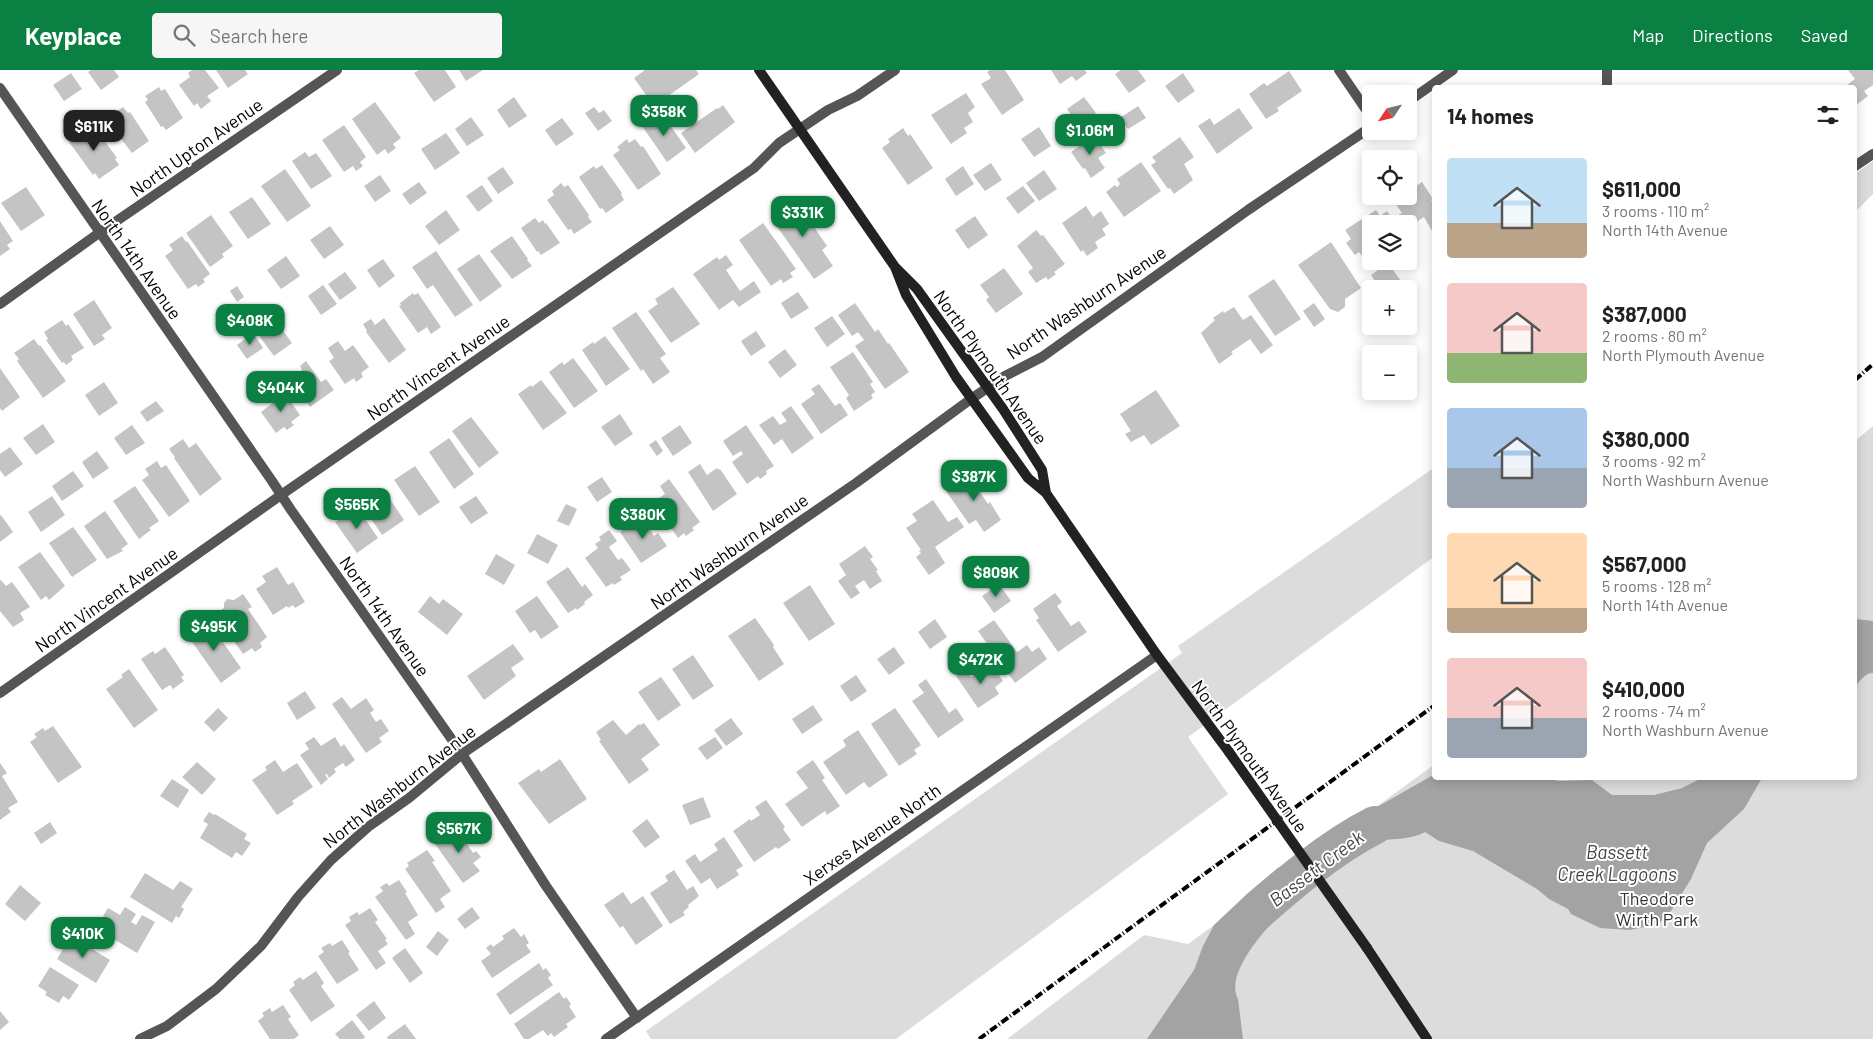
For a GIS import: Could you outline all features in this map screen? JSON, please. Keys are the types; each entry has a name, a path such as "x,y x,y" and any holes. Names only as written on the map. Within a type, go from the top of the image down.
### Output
{"street":[{"name":"North Upton Avenue","path":"0,304 99,233 337,70"},
{"name":"North Plymouth Avenue","path":"759,70 894,267 906,295 971,399 1028,478 1046,493 1157,655 1229,752 1367,948 1427,1039"},
{"name":"North Vincent Avenue","path":"0,693 281,495 754,168 774,146 828,110 857,96 895,70"},
{"path":"1339,70 1362,104"},
{"path":"1432,85 1454,70"},
{"path":"1607,70 1607,85"},
{"path":"1418,95 1432,85"},
{"name":"North 14th Avenue","path":"0,88 462,754 546,886 637,1018"},
{"name":"North Washburn Avenue","path":"140,1039 167,1026 216,989 260,946 330,860 368,827 409,798 462,754 848,489 971,399 1005,376 1042,357 1248,210 1362,133"},
{"path":"1857,165 1873,154"},
{"name":"North Plymouth Avenue","path":"894,267 917,289 988,388 1042,470 1046,493"},
{"name":"Xerxes Avenue North","path":"606,1039 1157,655"}],"green space":[{"path":"1873,161 1873,194 1857,210 1857,173"},
{"name":"Theodore Wirth Park","path":"1873,426 1873,1039 1007,1039 1144,935 1188,944 1432,766 1432,780 1857,780 1857,439"},
{"path":"1432,469 1432,558 1188,737 1228,794 896,1039 651,1039 646,1031 1182,653 1178,646"}],"water":[{"path":"1857,619 1873,621 1873,673 1860,680 1857,685"},
{"name":"Bassett Creek Lagoons","path":"1432,776 1432,780 1592,780 1612,795 1654,795 1682,788 1698,780 1761,780 1744,809 1707,843 1691,879 1671,911 1658,924 1630,930 1600,928 1571,914 1568,909 1549,899 1537,889 1473,851 1439,841 1425,832 1408,838 1375,842 1348,854 1338,862 1323,841 1347,824"},
{"path":"1279,867 1299,896 1255,943 1238,973 1235,987 1243,1039 1147,1039 1194,970 1203,946 1214,925"}],"building":[{"path":"91,70 114,70 119,77 101,90 88,72"},
{"path":"192,70 205,70 219,88 207,96 211,101 201,109 197,103 194,106 179,85 190,77 188,73"},
{"path":"216,70 245,70 248,74 228,88"},
{"path":"419,70 445,70 456,87 434,102 414,73"},
{"path":"459,70 483,70 466,81"},
{"path":"645,70 696,70 699,74 654,106 634,78"},
{"path":"990,70 1005,70 1024,100 1002,115 981,84 991,78 987,72"},
{"path":"1051,70 1085,70 1087,73 1076,81 1072,76 1060,84"},
{"path":"1121,70 1138,70 1146,81 1129,93 1115,74"},
{"path":"1848,70 1873,70 1873,85 1864,91 1868,96 1857,104 1857,85 1847,85 1855,79"},
{"path":"1289,71 1302,91 1277,108 1279,111 1266,119 1249,94 1264,83 1267,86"},
{"path":"71,73 82,89 64,101 53,85"},
{"path":"1183,73 1195,91 1178,103 1165,86"},
{"path":"159,87 161,91 165,89 183,118 166,130 163,126 161,127 145,102 148,100 145,96"},
{"path":"966,93 975,107 968,113 973,122 964,128 967,133 951,144 931,115"},
{"path":"514,97 527,116 509,128 497,110"},
{"path":"1084,97 1096,113 1079,126 1067,109"},
{"path":"375,102 401,138 393,144 396,148 388,154 385,149 377,155 352,119"},
{"path":"723,105 735,122 695,153 681,133"},
{"path":"1138,106 1146,118 1128,129 1120,118"},
{"path":"123,107 128,113 130,112 149,141 132,153 106,119"},
{"path":"594,107 599,113 604,110 612,121 598,131 585,113"},
{"path":"1239,108 1253,128 1217,154 1198,126 1210,118 1214,125"},
{"path":"661,112 686,148 667,162 642,126"},
{"path":"471,117 484,135 467,146 455,129"},
{"path":"562,118 574,134 556,146 545,130"},
{"path":"93,125 117,158 115,159 119,165 99,179 95,173 93,175 69,142 78,135 76,132 82,127 85,131"},
{"path":"344,125 366,157 360,162 363,166 356,171 353,166 344,172 322,140"},
{"path":"1039,127 1051,146 1034,157 1021,139"},
{"path":"903,128 908,136 910,134 933,168 908,185 882,148 890,142 888,139"},
{"path":"446,133 460,153 435,170 421,149"},
{"path":"1094,136 1106,153 1098,158 1105,168 1091,178 1071,152"},
{"path":"1180,137 1194,157 1184,164 1193,180 1174,194 1170,188 1168,189 1151,165 1156,162 1152,157"},
{"path":"627,139 629,143 635,139 641,147 643,146 661,174 638,190 613,155 620,150 617,147"},
{"path":"305,152 309,157 316,153 332,176 311,189 292,161"},
{"path":"1141,162 1161,191 1124,217 1106,192 1115,185 1117,187 1120,184 1117,179"},
{"path":"991,163 1002,180 985,191 973,175"},
{"path":"602,165 622,193 624,200 606,213 602,208 600,209 579,177 594,166 596,169"},
{"path":"963,166 974,184 956,196 945,179"},
{"path":"503,167 514,183 498,194 487,178"},
{"path":"285,169 311,206 287,222 261,186"},
{"path":"1044,170 1057,189 1039,201 1026,183"},
{"path":"380,175 391,191 375,202 364,186"},
{"path":"419,182 427,193 410,205 402,194"},
{"path":"1422,182 1432,197 1432,231 1424,217 1417,222 1417,215 1398,215 1402,213 1396,205 1417,205 1417,185"},
{"path":"561,183 564,187 568,185 592,222 574,234 571,229 568,230 547,200 554,195 552,191"},
{"path":"482,185 493,201 478,212 466,196"},
{"path":"1023,186 1035,201 1018,214 1006,198"},
{"path":"26,187 45,215 21,231 1,203"},
{"path":"252,197 271,224 248,239 229,212"},
{"path":"795,199 827,246 822,250 833,266 814,279 771,218"},
{"path":"1086,206 1093,217 1101,211 1109,224 1102,229 1106,235 1095,242 1098,248 1087,256 1083,250 1081,252 1062,223"},
{"path":"446,210 460,230 439,245 425,226"},
{"path":"1376,210 1379,215 1368,215"},
{"path":"1387,211 1390,215 1381,215"},
{"path":"211,215 233,246 222,254 224,257 210,267 186,233"},
{"path":"975,216 988,235 968,249 955,230"},
{"path":"535,218 539,223 543,220 546,223 560,243 541,255 521,228"},
{"path":"1362,219 1362,256 1359,252 1355,255 1346,243 1351,239 1345,230"},
{"path":"0,221 13,241 7,245 10,249 0,256"},
{"path":"763,223 796,269 790,273 793,277 783,283 781,279 771,286 739,240"},
{"path":"330,226 344,245 324,259 310,240"},
{"path":"1036,230 1041,236 1043,235 1065,264 1054,272 1056,274 1048,280 1046,277 1036,283 1028,272 1033,268 1017,246"},
{"path":"182,236 210,274 203,279 205,282 198,287 196,284 188,289 165,256 173,250 169,245"},
{"path":"512,236 532,266 512,279 490,251"},
{"path":"1331,242 1361,288 1345,299 1345,307 1338,312 1330,309 1298,265"},
{"path":"436,251 473,305 455,317 433,285 427,289 412,267"},
{"path":"479,254 502,286 480,302 457,269"},
{"path":"726,255 733,265 726,270 740,291 754,281 761,292 739,307 733,300 719,310 693,274 717,257 719,260"},
{"path":"286,256 300,276 281,289 267,270"},
{"path":"383,259 395,276 379,288 367,270"},
{"path":"1004,268 1023,294 996,313 986,300 989,297 980,285"},
{"path":"1378,270 1393,270 1400,280 1374,280 1371,275"},
{"path":"345,272 357,288 340,300 328,284"},
{"path":"1274,279 1301,319 1275,336 1248,296"},
{"path":"323,285 337,304 321,315 308,296"},
{"path":"237,286 244,297 237,302 230,291"},
{"path":"673,287 700,324 671,343 648,311 658,304 655,299"},
{"path":"798,292 809,308 791,319 781,303"},
{"path":"413,293 414,295 418,293 441,327 431,334 427,327 418,333 399,306 401,305 400,303"},
{"path":"94,300 112,328 102,335 105,339 94,346 73,314"},
{"path":"855,303 875,332 878,329 889,343 909,372 885,389 855,346 864,340 858,332 852,336 838,315"},
{"path":"1314,303 1325,319 1314,327 1303,311"},
{"path":"1234,307 1243,320 1251,315 1273,345 1261,354 1250,339 1231,352 1233,354 1219,364 1201,333 1215,320 1213,318 1223,311 1224,313"},
{"path":"636,312 666,354 660,358 670,372 653,384 643,369 641,371 612,328"},
{"path":"832,316 845,334 827,347 814,328"},
{"path":"384,318 406,350 389,363 366,332 363,324 371,319 375,325"},
{"path":"62,320 66,326 68,324 84,348 71,356 73,360 66,365 64,362 62,363 46,340 48,339 44,332"},
{"path":"278,324 292,343 274,356 260,337"},
{"path":"756,331 766,346 751,356 741,341"},
{"path":"253,333 263,348 247,359 237,345"},
{"path":"605,336 630,369 606,386 582,350"},
{"path":"34,339 66,381 43,398 17,361 19,359 14,353"},
{"path":"338,341 345,351 353,345 369,367 361,373 363,377 356,382 354,378 345,384 329,361 334,358 328,348"},
{"path":"785,349 797,365 780,378 768,362"},
{"path":"853,352 873,382 870,384 875,392 871,395 873,398 854,411 846,398 849,395 830,367"},
{"path":"573,358 598,391 574,408 549,372 562,362 564,365"},
{"path":"306,361 321,382 326,379 334,390 310,407 290,379 302,370 300,366"},
{"path":"0,368 20,397 2,411 0,408"},
{"path":"541,380 567,413 543,430 518,394"},
{"path":"104,382 118,403 99,416 85,395"},
{"path":"819,384 835,406 840,403 848,415 821,434 801,404 815,394 811,389"},
{"path":"1156,390 1180,426 1151,445 1144,435 1131,442 1125,434 1131,431 1120,414"},
{"path":"283,391 300,415 291,422 294,425 287,430 284,427 276,433 261,412 278,399 276,396"},
{"path":"156,401 164,411 147,422 140,412"},
{"path":"791,406 814,438 792,454 782,439 774,445 759,425 773,416 780,425 787,421 781,413"},
{"path":"620,414 633,434 615,446 601,427"},
{"path":"471,417 499,453 479,468 452,431"},
{"path":"43,424 55,442 36,455 23,438"},
{"path":"132,425 145,443 126,455 114,438"},
{"path":"680,425 692,443 673,456 661,438"},
{"path":"746,425 774,466 766,471 767,474 760,479 758,476 747,484 732,462 743,454 741,451 733,456 723,441"},
{"path":"449,438 474,474 454,489 429,452"},
{"path":"183,439 189,448 196,443 222,479 200,496 169,449"},
{"path":"656,440 663,451 657,456 649,445"},
{"path":"10,447 23,464 5,477 0,470 0,454"},
{"path":"97,451 109,468 93,479 82,462"},
{"path":"157,461 161,468 166,465 190,501 169,517 142,480 149,475 145,469"},
{"path":"700,464 707,475 717,468 720,469 737,494 713,511 688,472"},
{"path":"415,466 440,502 419,516 394,480"},
{"path":"73,471 84,486 62,501 52,486"},
{"path":"979,473 988,486 980,492 988,504 990,502 1001,520 984,532 976,520 969,524 946,491 964,479 966,482"},
{"path":"602,477 612,492 597,502 587,487"},
{"path":"669,479 700,522 686,536 684,533 678,538 653,502 665,494 660,486"},
{"path":"135,486 159,521 139,539 113,501"},
{"path":"383,489 404,520 382,535 361,504"},
{"path":"52,496 65,515 41,532 28,512"},
{"path":"476,496 488,513 471,524 459,507"},
{"path":"933,500 948,522 957,517 964,527 935,547 945,563 929,575 916,557 921,553 919,551 921,550 906,528 917,521 912,514"},
{"path":"566,504 577,509 569,526 557,521"},
{"path":"357,507 378,538 357,553 335,522"},
{"path":"105,511 128,544 121,549 123,551 107,559 84,526"},
{"path":"0,516 13,532 0,542"},
{"path":"642,517 654,536 658,533 667,546 641,563 620,532"},
{"path":"73,527 97,560 72,577 49,543"},
{"path":"609,530 617,541 609,547 618,560 622,558 631,570 620,577 622,580 606,587 585,558 598,548 595,544 601,540 599,537"},
{"path":"537,534 558,545 548,564 527,553"},
{"path":"865,546 873,557 870,559 878,570 876,571 882,581 870,589 864,580 855,586 860,593 851,599 838,581 846,575 839,564"},
{"path":"40,552 65,586 49,600 46,596 41,600 18,567"},
{"path":"496,554 515,565 504,585 485,574"},
{"path":"277,567 288,585 293,582 305,602 295,608 293,605 288,608 287,606 273,615 256,589 266,582 262,576"},
{"path":"568,567 582,587 585,584 593,595 577,610 576,608 568,613 546,582"},
{"path":"1,580 6,586 12,582 30,607 20,613 24,620 13,627 0,611"},
{"path":"999,584 1011,601 994,613 982,596"},
{"path":"810,585 835,624 809,641 783,603"},
{"path":"1055,593 1062,602 1057,606 1071,626 1079,621 1087,632 1058,652 1036,620 1039,618 1033,609"},
{"path":"243,594 252,607 248,609 267,637 260,643 262,647 255,652 252,648 243,654 215,614 224,608 224,603 227,599 234,600"},
{"path":"430,596 439,604 443,599 463,614 447,635 418,612"},
{"path":"537,596 559,627 541,639 535,630 530,633 515,611"},
{"path":"755,618 774,645 773,647 784,664 759,681 728,636"},
{"path":"935,619 947,637 930,649 918,632"},
{"path":"994,620 1017,652 1027,645 1032,652 1039,647 1047,659 1015,683 978,631"},
{"path":"208,621 241,668 221,683 188,636"},
{"path":"513,644 524,659 511,668 516,676 484,700 467,676"},
{"path":"165,647 184,675 181,677 184,681 173,689 170,685 162,690 141,659 153,651 155,654"},
{"path":"894,647 905,663 889,675 877,659"},
{"path":"693,655 714,686 693,700 672,669"},
{"path":"991,663 1003,681 995,687 999,694 978,708 956,676 966,670 971,677"},
{"path":"129,669 158,710 134,728 106,689 123,677 121,675"},
{"path":"856,675 867,691 851,702 840,686"},
{"path":"661,677 681,705 658,721 638,692"},
{"path":"926,679 949,713 956,708 964,720 938,738 912,701 924,693 918,685"},
{"path":"305,691 316,708 297,720 287,703"},
{"path":"342,697 351,709 366,698 374,710 370,713 376,722 381,719 389,731 379,738 382,742 366,753 332,704"},
{"path":"813,705 823,720 802,734 792,719"},
{"path":"218,708 228,718 214,732 204,722"},
{"path":"895,708 921,745 914,750 917,754 899,766 871,724"},
{"path":"731,718 743,734 726,746 714,730"},
{"path":"613,720 626,735 639,724 644,723 660,745 641,759 649,770 629,784 599,741 601,740 596,732"},
{"path":"53,726 82,767 58,783 30,742 37,737 34,734 43,728 45,731"},
{"path":"858,730 888,775 869,788 864,782 846,795 823,762 846,746 843,740"},
{"path":"314,737 321,746 335,737 341,747 344,744 355,760 346,767 343,763 334,769 336,772 329,778 327,774 325,775 328,779 321,785 300,755 309,749 305,743"},
{"path":"715,737 723,748 707,760 698,748"},
{"path":"560,759 587,799 549,824 518,783 539,769 541,772"},
{"path":"275,760 283,772 297,763 313,787 292,801 294,804 277,815 252,780 267,770 265,767"},
{"path":"813,760 825,778 822,780 840,806 827,815 825,811 802,827 785,804 808,788 796,772"},
{"path":"197,762 216,779 202,795 182,777"},
{"path":"0,763 7,773 2,776 18,802 8,808 11,812 0,820"},
{"path":"172,779 189,790 178,808 160,796"},
{"path":"703,797 711,817 690,825 682,805"},
{"path":"766,800 785,827 783,829 791,840 778,849 776,847 754,862 733,831 750,819 751,821 760,815 755,807"},
{"path":"209,812 247,834 244,839 251,843 242,856 236,852 232,858 200,838 208,824 203,821"},
{"path":"647,819 660,837 645,848 632,831"},
{"path":"50,822 57,833 41,844 34,833"},
{"path":"459,826 468,839 465,841 473,853 476,851 481,857 473,863 480,871 463,883 435,844 442,839 439,835 448,829 451,832"},
{"path":"724,837 743,866 736,870 739,875 717,889 710,878 701,884 685,861 695,854 700,862 718,850 714,844"},
{"path":"427,850 435,861 432,862 451,891 440,899 445,907 436,913 405,869 409,866 407,863"},
{"path":"674,870 687,890 693,886 699,896 688,905 689,907 683,912 685,915 670,924 650,893 668,881 665,876"},
{"path":"145,873 173,890 180,881 193,889 181,907 184,909 179,918 176,916 172,923 130,897"},
{"path":"399,880 418,915 408,922 415,934 406,940 375,897 383,891 380,887 387,883 389,886"},
{"path":"20,885 41,903 25,921 5,904"},
{"path":"623,892 631,904 643,896 663,926 636,945 623,926 620,928 604,905"},
{"path":"125,907 136,914 131,922 136,925 142,915 155,922 137,953 107,935 114,923 103,916 108,908 120,915"},
{"path":"472,907 480,918 465,929 457,919"},
{"path":"370,908 378,920 375,922 387,939 385,940 388,944 378,951 386,963 376,970 345,925 351,921 349,917 357,912 359,915"},
{"path":"514,928 521,937 524,934 529,943 526,945 531,952 492,978 481,961 491,954 486,948 491,944 493,947 504,939 502,936"},
{"path":"438,931 449,940 437,956 426,947"},
{"path":"71,936 110,960 96,983 57,959"},
{"path":"342,940 359,970 337,984 318,956 324,952 321,948 330,943 332,946"},
{"path":"405,948 423,973 410,983 392,958"},
{"path":"539,963 543,970 546,968 551,975 548,978 553,985 510,1015 496,994"},
{"path":"50,967 79,985 69,1000 63,996 59,1003 45,995 47,992 38,986"},
{"path":"316,971 324,983 321,986 335,1006 311,1022 289,990 295,985 293,982 300,977 303,980"},
{"path":"559,992 571,1004 569,1006 576,1017 566,1024 568,1027 554,1037 551,1033 548,1036 543,1030 529,1039 524,1039 514,1024"},
{"path":"374,1001 386,1018 369,1031 356,1015"},
{"path":"283,1005 291,1017 288,1019 299,1035 294,1039 270,1039 258,1021 264,1016 262,1013 270,1008 272,1012"},
{"path":"0,1011 9,1022 0,1030"},
{"path":"352,1020 365,1037 363,1039 340,1039 335,1034"},
{"path":"405,1024 416,1039 388,1039 387,1037"}],"waterway":[{"name":"Bassett Creek","path":"1251,917 1326,855 1375,825"}],"railway":[{"path":"1857,378 1873,364"},
{"path":"979,1039 1432,707"}]}
